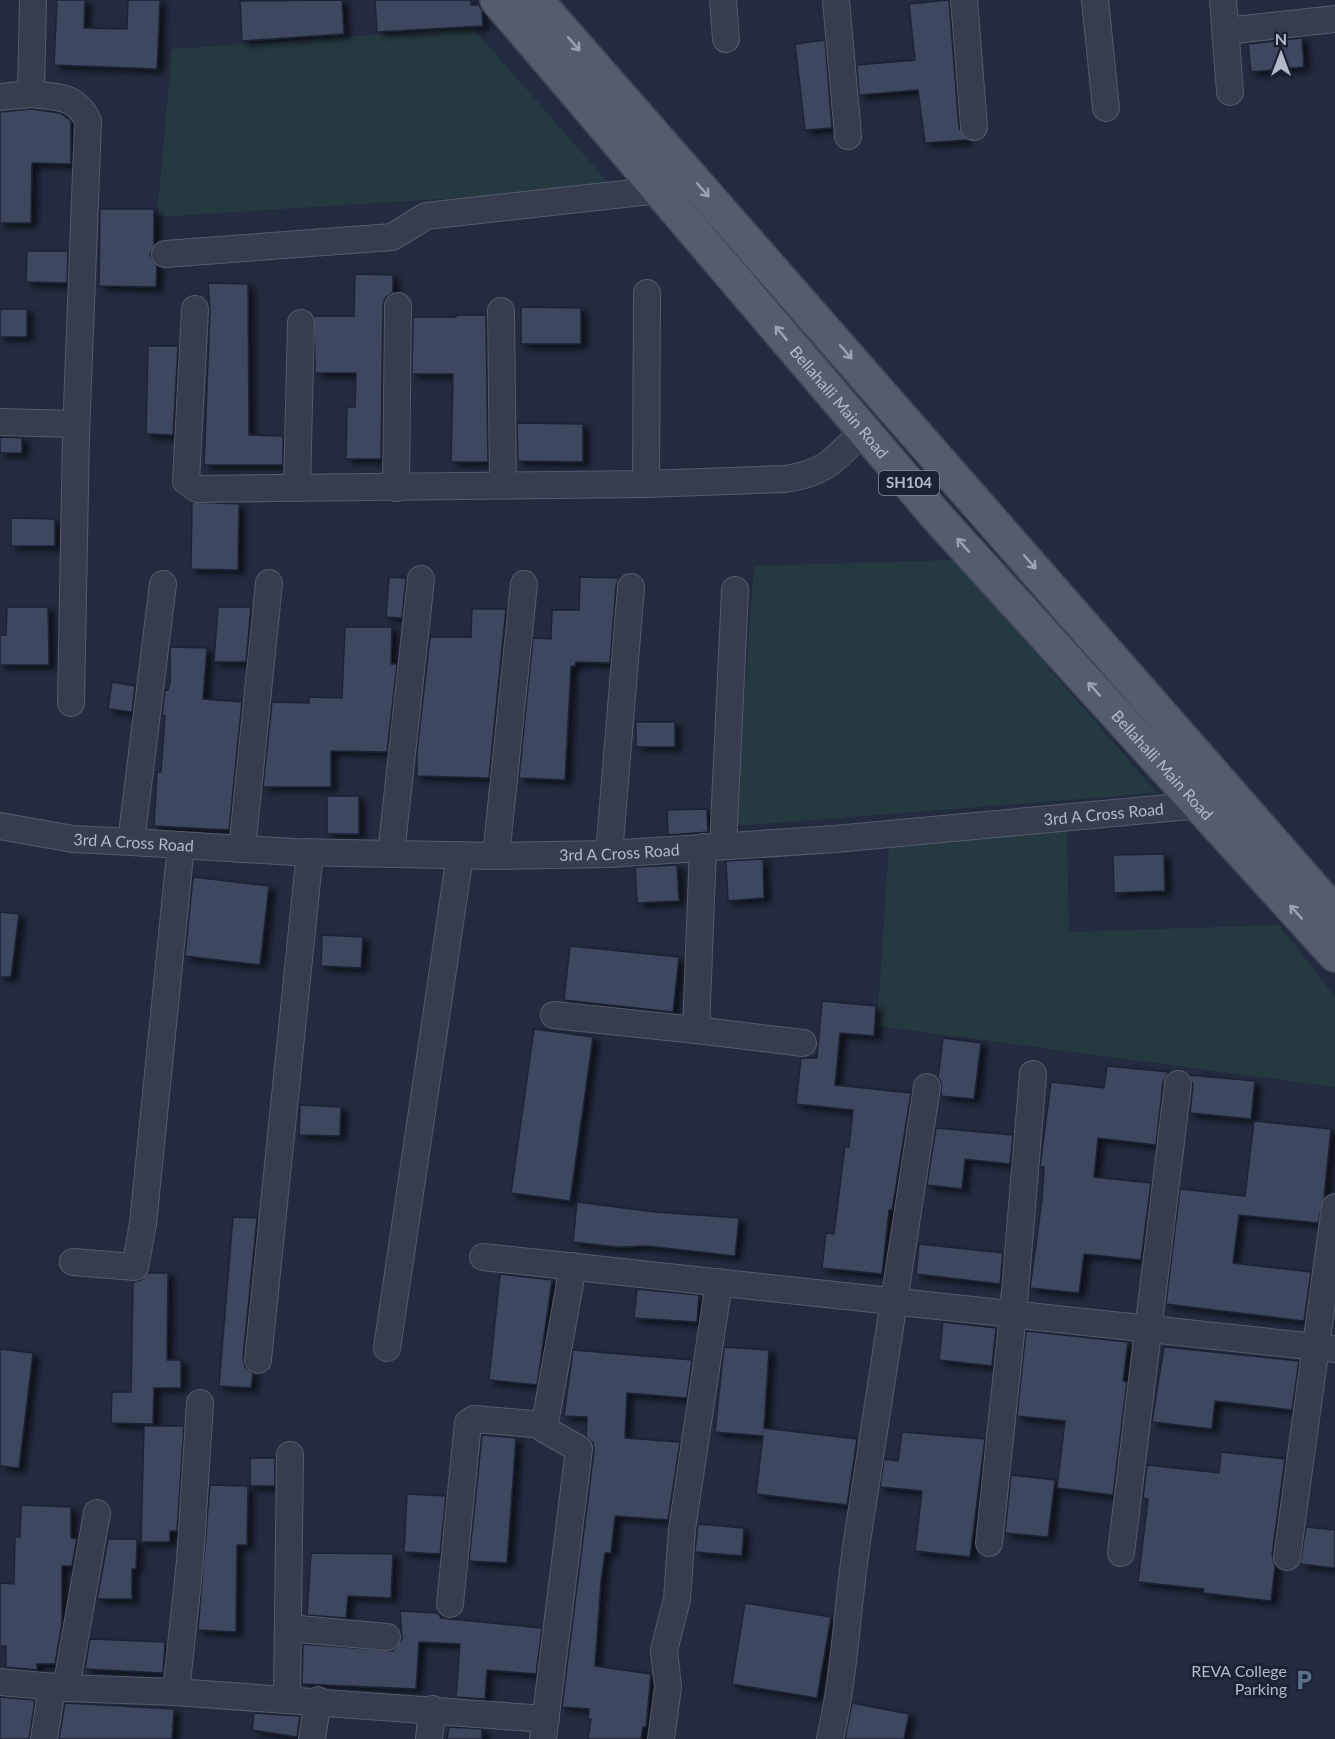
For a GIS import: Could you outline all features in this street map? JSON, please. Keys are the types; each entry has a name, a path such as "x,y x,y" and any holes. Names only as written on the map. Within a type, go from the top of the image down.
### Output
{"main road":[{"name":"Bellahalli Main Road","path":"497,0 939,519 1335,955"},
{"name":"Bellahalli Main Road","path":"536,0 999,526 1335,913"}],"street":[{"path":"31,94 33,0"},
{"path":"723,0 726,39"},
{"path":"836,0 848,136"},
{"path":"964,0 974,127"},
{"path":"1095,0 1106,108"},
{"path":"1222,0 1230,92"},
{"path":"1226,31 1335,18"},
{"path":"0,97 31,94 65,98 82,108 88,121 76,424 71,703"},
{"path":"165,254 392,237 426,216 660,190"},
{"path":"646,484 647,293"},
{"path":"396,488 398,306"},
{"path":"195,309 186,481 197,489 646,484 807,476 826,468 864,430"},
{"path":"501,311 502,485"},
{"path":"297,487 301,323"},
{"path":"0,422 76,424"},
{"path":"391,854 421,579"},
{"path":"242,849 269,583"},
{"path":"131,842 163,584"},
{"path":"496,856 524,584"},
{"path":"609,854 631,587"},
{"path":"696,1030 735,590"},
{"name":"3rd A Cross Road","path":"0,826 74,838 242,849 496,856 609,854 835,838 1237,802"},
{"path":"73,1262 135,1267 144,1224 181,845"},
{"path":"258,1360 310,852"},
{"path":"387,1348 460,855"},
{"path":"554,1015 803,1043"},
{"path":"989,1543 1014,1314 1034,1074"},
{"path":"1121,1553 1178,1084"},
{"path":"830,1739 839,1702 855,1553 927,1087"},
{"path":"1287,1557 1326,1348 1335,1207"},
{"path":"483,1257 893,1299 1326,1348"},
{"path":"0,1682 287,1698 432,1709 545,1729 579,1449 544,1429 544,1425 573,1266"},
{"path":"661,1739 668,1687 664,1650 677,1599 682,1529 719,1282"},
{"path":"176,1692 190,1561 200,1403"},
{"path":"450,1604 468,1423 474,1419 544,1425"},
{"path":"287,1698 290,1455"},
{"path":"45,1739 59,1687 97,1513"},
{"path":"288,1628 387,1637"},
{"path":"312,1739 318,1700"},
{"path":"429,1739 432,1709"}],"shaded area":[{"path":"473,28 613,188 157,217 172,49"},
{"path":"955,560 1157,793 735,826 754,566"},
{"path":"1067,823 1069,932 1279,925 1335,997 1335,1087 877,1026 889,844"}],"building":[{"path":"57,0 85,0 84,28 127,29 128,0 160,0 157,69 54,65"},
{"path":"342,0 344,34 242,41 240,1"},
{"path":"375,0 471,0 471,5 479,5 482,10 483,26 377,32"},
{"path":"949,0 959,128 967,140 925,143 918,90 859,95 857,65 915,60 909,4"},
{"path":"1302,38 1304,67 1251,72 1248,44"},
{"path":"825,40 832,128 805,130 795,44"},
{"path":"31,109 60,113 71,121 71,164 32,163 31,223 0,223 0,112"},
{"path":"100,209 154,209 154,245 150,255 157,266 156,287 99,286"},
{"path":"27,251 68,251 67,283 26,282"},
{"path":"355,274 393,275 393,292 385,298 383,306 381,459 346,459 347,407 355,407 356,373 315,373 314,316 354,316"},
{"path":"208,283 248,284 249,435 283,436 283,465 204,465 210,310"},
{"path":"521,307 581,308 581,344 521,344"},
{"path":"0,309 27,309 27,337 0,337"},
{"path":"456,315 486,315 488,462 451,462 453,374 412,374 413,317 456,317"},
{"path":"148,346 178,346 173,435 146,434"},
{"path":"517,423 583,424 583,462 518,461"},
{"path":"0,437 22,438 22,453 0,453"},
{"path":"192,502 239,504 238,570 191,569"},
{"path":"11,518 55,519 55,546 11,546"},
{"path":"389,577 406,578 402,618 386,617"},
{"path":"580,577 619,578 616,586 610,663 576,662 575,666 571,666 565,780 519,778 533,638 551,639 552,610 579,610"},
{"path":"7,607 48,607 49,665 0,665 0,635 6,635"},
{"path":"218,607 251,607 246,662 214,662"},
{"path":"472,609 506,609 489,778 417,776 417,752 430,637 471,637"},
{"path":"345,627 392,627 391,664 397,664 387,752 331,751 331,787 263,787 272,702 309,703 309,697 342,698"},
{"path":"170,647 207,648 203,699 242,702 229,830 154,826 157,772 161,772 165,689 168,690 170,683"},
{"path":"112,682 135,686 132,712 108,709"},
{"path":"636,722 675,722 675,747 636,747"},
{"path":"327,796 359,796 359,834 327,834"},
{"path":"707,809 708,832 668,835 667,810"},
{"path":"1164,854 1165,891 1114,893 1113,855"},
{"path":"763,859 764,898 728,901 726,861"},
{"path":"677,865 679,901 637,903 635,867"},
{"path":"193,877 269,886 260,965 185,956"},
{"path":"0,912 19,914 11,977 0,977"},
{"path":"322,935 363,937 361,968 321,966"},
{"path":"570,946 679,957 673,1012 564,1000"},
{"path":"822,1001 876,1006 874,1036 840,1033 835,1085 911,1093 892,1210 889,1210 882,1274 822,1268 826,1233 834,1234 845,1146 849,1147 853,1110 796,1104 801,1058 817,1058"},
{"path":"534,1029 593,1037 570,1201 511,1193"},
{"path":"943,1038 981,1043 974,1099 941,1096 941,1082 938,1078"},
{"path":"1107,1066 1169,1072 1163,1082 1156,1145 1098,1138 1094,1177 1151,1183 1141,1260 1084,1254 1079,1293 1030,1288 1042,1200 1044,1167 1040,1167 1051,1082 1104,1088"},
{"path":"1189,1075 1255,1081 1251,1119 1190,1113 1193,1085"},
{"path":"300,1105 341,1107 340,1136 299,1135"},
{"path":"1254,1121 1331,1129 1324,1197 1318,1223 1239,1215 1233,1263 1311,1272 1304,1321 1166,1304 1180,1189 1245,1196"},
{"path":"936,1128 1013,1135 1010,1164 965,1159 962,1189 927,1185"},
{"path":"577,1202 655,1212 739,1218 735,1256 647,1246 617,1247 573,1242"},
{"path":"233,1217 257,1218 243,1358 245,1367 253,1374 251,1388 219,1386"},
{"path":"919,1244 1003,1253 1000,1284 916,1274"},
{"path":"148,1273 168,1273 167,1360 181,1360 181,1388 154,1388 153,1424 111,1423 112,1392 131,1392 133,1282 141,1280"},
{"path":"500,1274 552,1280 537,1385 489,1380"},
{"path":"637,1289 699,1295 697,1322 634,1318"},
{"path":"943,1322 996,1328 992,1366 939,1360"},
{"path":"1026,1331 1128,1342 1123,1381 1127,1382 1113,1495 1057,1488 1065,1421 1017,1416"},
{"path":"724,1347 769,1350 764,1428 857,1439 847,1505 756,1494 763,1436 715,1432"},
{"path":"1164,1347 1299,1361 1292,1410 1215,1401 1212,1429 1152,1422"},
{"path":"0,1349 33,1353 19,1468 0,1466"},
{"path":"573,1350 692,1360 687,1398 627,1393 625,1438 680,1442 668,1520 615,1516 611,1553 605,1553 601,1581 595,1666 651,1674 646,1727 643,1727 641,1739 588,1739 591,1719 588,1719 589,1709 562,1707 594,1451 593,1443 586,1436 587,1417 564,1416"},
{"path":"144,1426 184,1426 177,1531 170,1531 170,1542 141,1542"},
{"path":"902,1432 985,1439 970,1557 915,1551 922,1491 880,1487 884,1459 898,1461"},
{"path":"482,1435 516,1438 507,1563 469,1561"},
{"path":"1221,1452 1285,1459 1272,1555 1275,1566 1271,1601 1203,1593 1204,1589 1138,1582 1148,1499 1143,1498 1147,1465 1219,1473"},
{"path":"250,1458 275,1458 275,1486 250,1486"},
{"path":"1011,1475 1055,1480 1048,1537 1005,1533"},
{"path":"210,1485 248,1486 247,1545 237,1545 236,1632 198,1630"},
{"path":"407,1494 446,1496 440,1554 404,1552"},
{"path":"21,1505 71,1507 71,1538 77,1539 72,1566 62,1566 62,1623 55,1664 37,1664 37,1670 6,1667 6,1646 0,1646 0,1583 14,1584 15,1537 20,1537"},
{"path":"698,1524 744,1528 742,1556 695,1552"},
{"path":"1306,1527 1335,1530 1335,1568 1300,1564"},
{"path":"108,1539 137,1539 136,1569 132,1569 132,1599 97,1599"},
{"path":"311,1553 393,1554 391,1598 348,1596 346,1618 307,1615"},
{"path":"745,1603 831,1617 817,1698 732,1684"},
{"path":"400,1611 438,1613 441,1618 542,1628 536,1674 487,1670 485,1699 456,1697 460,1644 419,1642 416,1689 302,1684 303,1644 393,1651 402,1639"},
{"path":"90,1639 165,1642 163,1673 85,1669"},
{"path":"0,1697 35,1700 29,1739 0,1739"},
{"path":"65,1703 174,1709 172,1739 59,1739"},
{"path":"852,1703 909,1714 904,1739 845,1739"},
{"path":"254,1713 300,1716 297,1737 252,1730"},
{"path":"449,1727 482,1729 482,1739 447,1739"}],"place":[{"name":"REVA College Parking","path":"1304,1680"}]}
